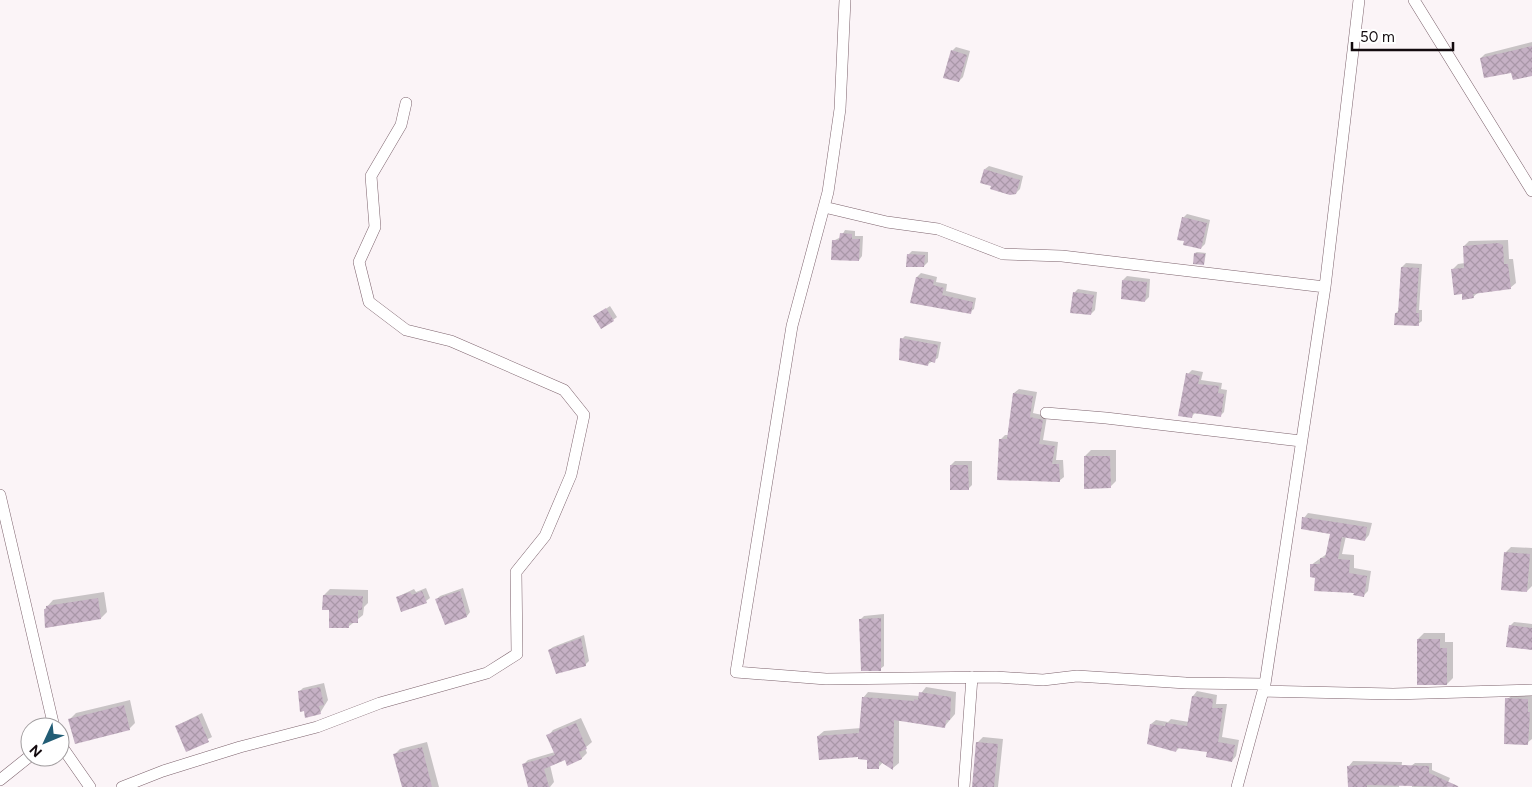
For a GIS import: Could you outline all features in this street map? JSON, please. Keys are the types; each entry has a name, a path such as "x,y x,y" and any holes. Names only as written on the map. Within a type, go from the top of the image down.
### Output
{"street":[{"path":"845,0 840,110 824,208 792,326 736,672 826,679 972,677 1043,680 1076,676 1393,694 1532,690"},
{"path":"1237,787 1264,688 1325,287 1359,0"},
{"path":"1414,0 1532,191"},
{"path":"122,787 163,771 240,747 317,727 380,703 487,673 517,654 516,572 545,536 572,475 584,415 564,390 451,341 406,330 369,302 359,262 375,227 371,176 401,125 406,103"},
{"path":"824,208 887,222 938,229 1003,254 1062,256 1325,287"},
{"path":"1046,413 1106,418 1301,441"},
{"path":"0,495 52,717"},
{"path":"964,787 972,677"},
{"path":"70,758 90,787"},
{"path":"0,780 20,764"}],"building":[{"path":"1532,46 1532,76 1513,80 1511,73 1484,78 1480,58"},
{"path":"951,50 967,55 959,82 943,78"},
{"path":"984,169 1020,180 1016,194 1010,195 990,189 991,186 980,183"},
{"path":"1182,217 1207,223 1201,249 1183,245 1184,241 1177,240"},
{"path":"840,233 852,234 852,239 860,239 859,261 831,260 832,240 839,240"},
{"path":"1498,243 1503,245 1504,264 1508,264 1511,289 1473,294 1474,298 1462,300 1462,294 1454,295 1451,269 1464,268 1463,246"},
{"path":"1194,253 1205,254 1204,265 1193,264"},
{"path":"907,254 925,255 924,267 906,267"},
{"path":"1401,267 1419,268 1416,313 1419,313 1419,326 1394,325 1395,313 1398,313"},
{"path":"916,277 934,280 933,285 944,288 942,295 973,302 971,314 910,303"},
{"path":"1122,280 1147,282 1145,302 1121,299"},
{"path":"1073,292 1094,295 1091,315 1070,313"},
{"path":"606,308 614,321 601,329 593,316"},
{"path":"900,338 938,345 935,363 929,361 928,366 899,360"},
{"path":"1186,373 1200,376 1198,384 1219,386 1218,393 1224,394 1221,417 1193,413 1192,418 1178,416"},
{"path":"1013,393 1033,396 1030,417 1043,420 1039,444 1055,446 1052,464 1059,464 1060,482 997,480 999,439 1007,439"},
{"path":"1084,456 1110,456 1111,488 1084,489"},
{"path":"950,465 968,465 969,490 950,490"},
{"path":"1302,517 1367,527 1365,541 1342,537 1338,559 1350,560 1349,573 1367,576 1364,597 1353,595 1354,593 1314,591 1315,578 1310,577 1310,564 1320,564 1320,558 1325,558 1330,534 1301,529"},
{"path":"1504,552 1530,554 1527,592 1501,590"},
{"path":"422,591 427,603 401,612 396,597 410,592 412,595"},
{"path":"460,591 467,617 445,625 435,599"},
{"path":"323,595 363,596 362,610 358,610 358,623 349,623 349,628 329,628 329,610 322,610"},
{"path":"98,598 101,619 45,628 44,609 46,609 46,606"},
{"path":"881,618 881,671 861,671 859,619"},
{"path":"1509,625 1532,628 1532,650 1506,647"},
{"path":"581,638 586,666 556,674 548,650"},
{"path":"1417,639 1440,639 1440,648 1447,648 1447,685 1417,685"},
{"path":"320,687 324,705 319,706 321,714 305,718 304,711 300,712 298,691"},
{"path":"919,692 951,697 950,720 946,720 945,728 894,720 893,770 879,761 879,769 867,769 867,760 858,759 858,757 819,760 817,736 859,733 862,697 914,701 914,699 918,700"},
{"path":"1192,696 1213,699 1212,708 1223,708 1218,742 1235,745 1232,762 1206,757 1207,752 1177,748 1176,752 1147,744 1150,724 1165,726 1166,723 1187,726"},
{"path":"1505,698 1528,699 1528,712 1530,712 1528,745 1504,744"},
{"path":"124,705 130,730 75,744 70,718"},
{"path":"198,716 209,742 186,752 175,726"},
{"path":"576,723 587,749 579,752 582,759 567,766 565,760 544,769 549,787 528,787 522,764 555,755 546,735"},
{"path":"976,742 998,744 994,787 972,787"},
{"path":"422,747 432,787 402,787 393,754"},
{"path":"1374,764 1429,766 1429,773 1460,787 1367,785 1367,787 1348,787 1347,766"}]}
